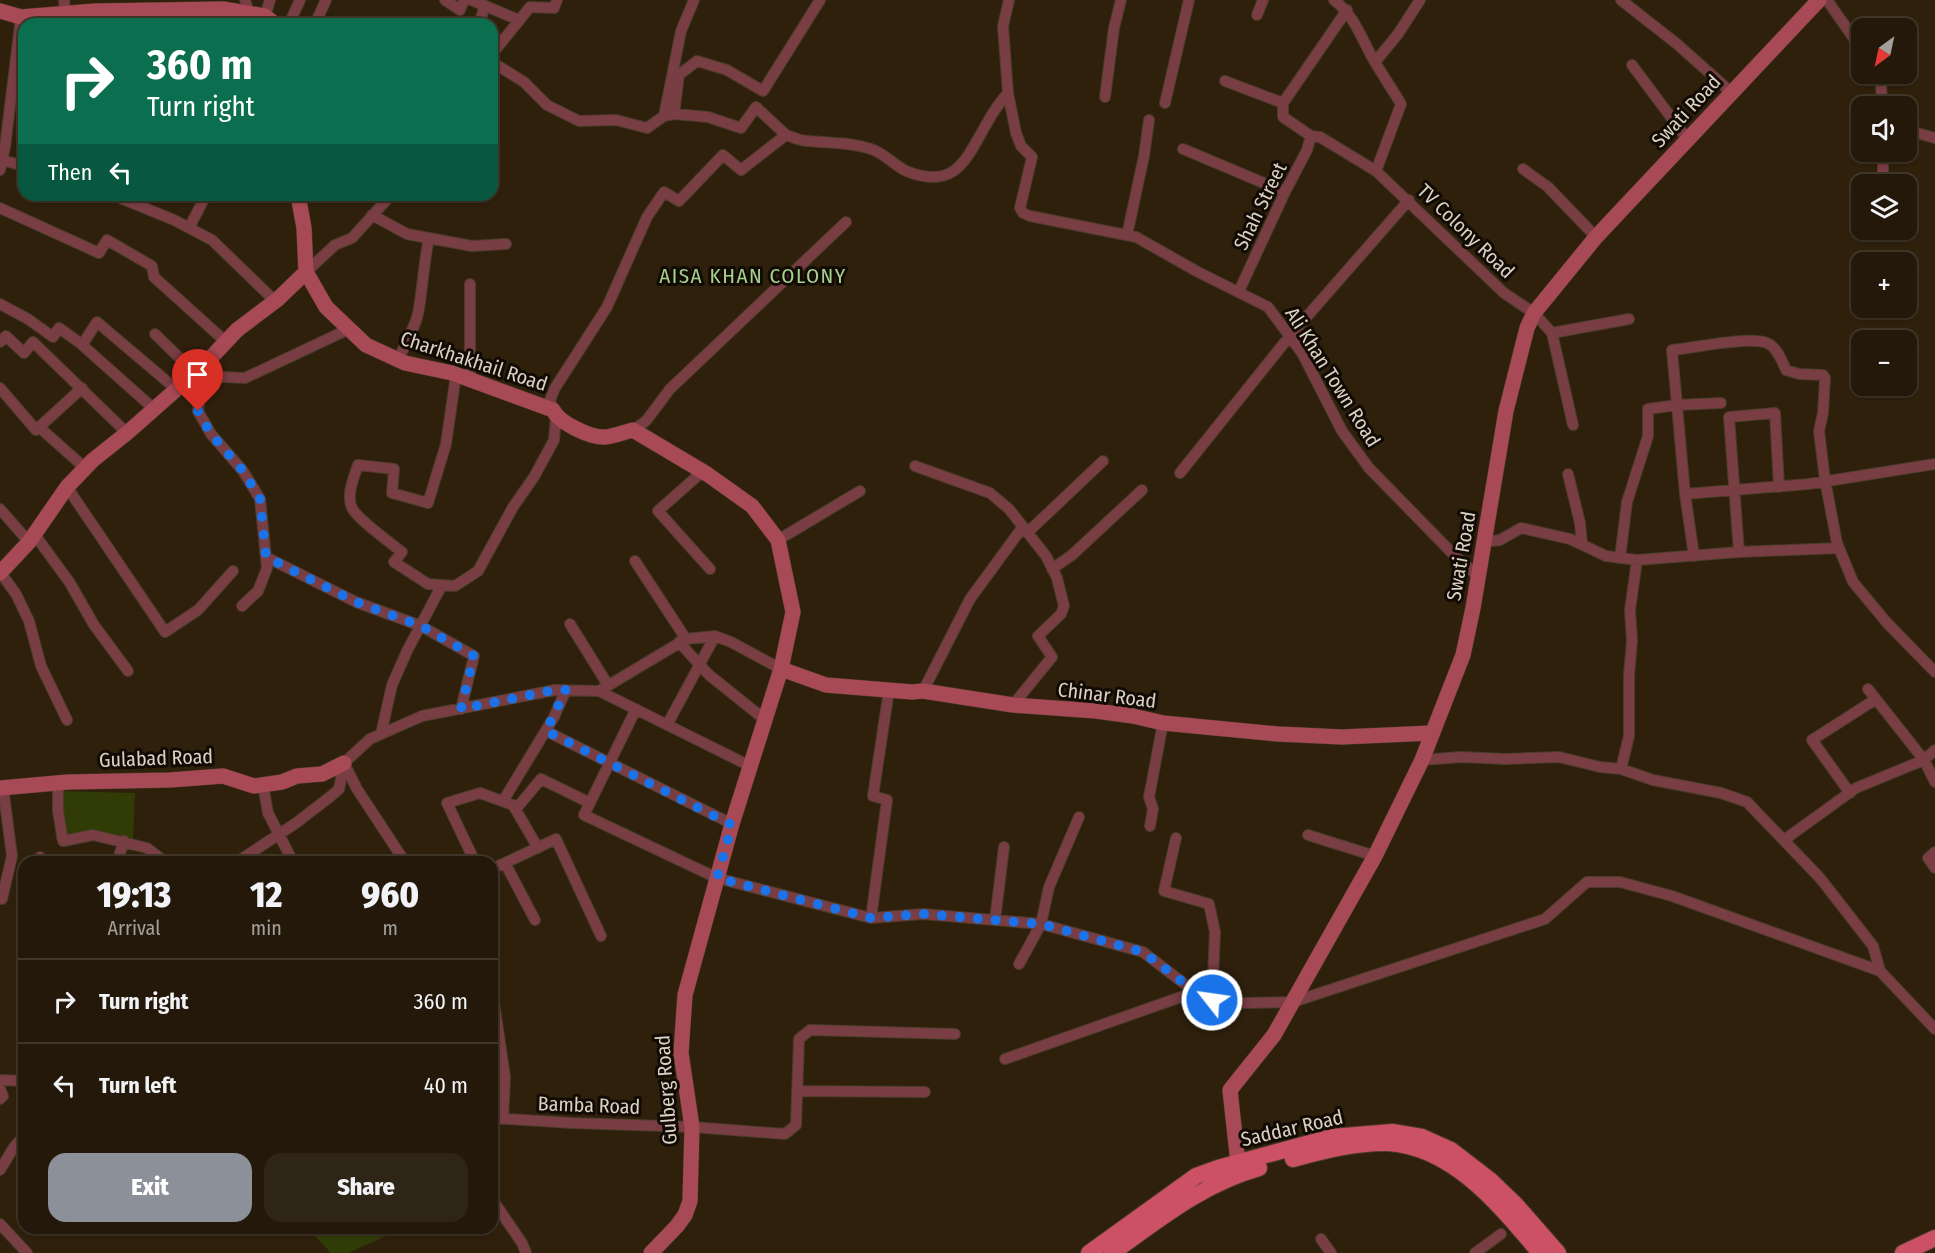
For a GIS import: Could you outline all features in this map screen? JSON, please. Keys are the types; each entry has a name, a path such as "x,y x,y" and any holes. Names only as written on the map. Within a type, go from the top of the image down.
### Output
{"main road":[{"name":"Saddar Road","path":"1089,1253 1196,1176 1240,1167 1332,1137 1392,1132 1422,1137 1451,1150 1490,1180 1516,1205 1558,1253"},
{"path":"1112,1253 1199,1192 1240,1167 1368,1144 1389,1143 1442,1159 1461,1172 1505,1213 1540,1253"},
{"path":"1903,1253 1935,1238"},
{"path":"1925,1253 1935,1249"}],"street":[{"path":"270,0 270,18"},
{"path":"292,18 300,0"},
{"path":"318,18 326,0"},
{"path":"445,0 460,9 464,0"},
{"path":"471,0 519,20"},
{"path":"498,46 531,3 554,8 557,0"},
{"path":"669,115 681,31 693,0"},
{"path":"669,115 679,75 697,61 727,70 763,91 820,0"},
{"path":"498,66 524,82 547,105 579,121 616,120 647,128 669,115 708,117 741,128 756,107 786,135 805,141 839,142 873,149 905,170 930,178 948,176 960,167 974,149 987,122 1008,93 1003,26 1009,0"},
{"path":"1105,97 1114,28 1121,0"},
{"path":"1165,103 1189,0"},
{"path":"1257,15 1263,0"},
{"path":"1334,0 1347,10 1401,104 1376,171"},
{"path":"1375,62 1398,34 1420,0"},
{"path":"1621,0 1677,44 1732,93"},
{"name":"Swati Road","path":"1240,1167 1230,1090 1274,1035 1375,856 1422,760 1463,656 1479,577 1506,411 1527,328 1534,313 1596,237 1819,0"},
{"path":"1827,0 1851,34"},
{"path":"0,11 21,17 65,7 125,11 162,5 218,5 247,7 266,18"},
{"path":"481,18 485,6"},
{"path":"1225,81 1283,103 1347,10"},
{"path":"1632,64 1688,140"},
{"path":"18,76 1,165 18,166"},
{"name":"Ali Khan Town Road","path":"1008,93 1018,140 1032,157 1020,208 1023,213 1136,237 1198,272 1268,307 1302,353 1342,432 1369,468 1455,556 1479,577"},
{"name":"TV Colony Road","path":"1283,103 1283,117 1311,136 1320,137 1376,171 1504,293 1534,313 1552,333"},
{"path":"1128,235 1149,120"},
{"path":"1917,133 1935,138"},
{"path":"470,284 463,378 429,503 392,494 394,469 358,465 350,492 352,507 378,533 402,552 394,562 428,584 455,586 478,571 513,507 534,477 554,440 555,414 550,400 555,388 607,307 647,217 664,192 679,201 723,155 741,170 786,135"},
{"name":"Shah Street","path":"1239,291 1307,150 1311,136"},
{"path":"1183,150 1285,192"},
{"path":"1523,169 1548,187 1596,237"},
{"path":"1180,473 1289,337 1409,200"},
{"path":"126,201 212,240 275,301"},
{"path":"189,228 203,201"},
{"name":"Charkhakhail Road","path":"299,201 304,228 306,272 326,307 366,345 398,360 463,378 555,414 576,429 604,437 633,430"},
{"path":"66,720 41,666 29,621 16,594 0,572 32,539 67,487 93,460 176,389 201,371 237,330 275,301 335,245 352,238 385,201"},
{"path":"0,208 99,253 107,240 152,266 154,277 226,342"},
{"path":"372,215 407,234 472,246 506,244"},
{"path":"246,856 279,835 339,789 344,763 370,739 422,716 555,690 604,688 683,640 715,636 781,669 793,612 778,540 752,506 703,471 633,430 646,421 670,388 846,222"},
{"path":"398,360 419,309 429,238"},
{"path":"0,304 52,337 59,328 82,345 154,409"},
{"path":"1572,425 1552,333 1629,319"},
{"path":"82,345 97,322 176,389"},
{"path":"155,334 201,371 245,378 349,329"},
{"path":"0,342 6,336 24,353 33,342 127,433"},
{"path":"1694,556 1685,494 1672,350 1752,340 1769,343 1786,370 1799,374 1823,375 1825,378 1823,413 1819,431 1825,480 1839,548 1853,582 1888,624 1935,672"},
{"path":"201,371 198,411 211,434 243,471 260,499 267,568 258,591 242,606"},
{"path":"0,388 36,430 82,388"},
{"path":"1620,558 1627,502 1648,436 1648,409 1721,403"},
{"path":"1739,552 1730,417 1775,413 1779,487"},
{"path":"39,427 85,468"},
{"path":"923,691 970,599 1025,530 1103,461"},
{"path":"1685,494 1779,487 1880,474 1935,464"},
{"path":"915,466 990,493 1009,509 1046,556 1057,578 1064,606 1061,614 1038,636 1052,657 1013,705"},
{"path":"703,471 658,511 710,569"},
{"path":"1568,474 1580,522 1582,544"},
{"path":"67,487 165,632 198,610 233,571"},
{"path":"1052,569 1072,555 1142,490"},
{"path":"778,540 860,491"},
{"path":"0,509 32,539 70,584 94,626 128,671"},
{"path":"1484,542 1500,540 1521,528 1570,539 1606,556 1637,560 1739,552 1839,548"},
{"path":"266,557 356,602 421,626 474,656 461,709"},
{"path":"1621,769 1629,736 1629,675 1632,641 1630,610 1637,560"},
{"path":"635,561 698,664 764,719"},
{"path":"381,734 392,685 442,585"},
{"path":"570,624 604,688 636,709 750,766"},
{"path":"668,725 698,664 715,636"},
{"name":"Chinar Road","path":"781,669 826,686 923,691 1013,705 1096,711 1163,723 1342,737 1432,733"},
{"name":"Gulberg Road","path":"651,1253 677,1226 685,1215 690,1201 692,1127 681,1053 685,995 732,825 781,669"},
{"path":"1869,689 1924,760 1935,782"},
{"path":"503,801 546,731 566,690"},
{"path":"871,918 887,800 873,796 889,690"},
{"path":"1850,793 1812,740 1876,699"},
{"path":"636,709 584,815 717,878 871,918 923,914 1041,924 1143,952 1196,992 1212,1000 1242,1003 1293,1002 1545,919 1587,882 1620,882 1672,896 1881,971 1930,1016 1935,1029"},
{"path":"1150,826 1153,810 1149,797 1163,723"},
{"path":"546,731 732,825"},
{"path":"1784,840 1856,789 1924,760 1935,750"},
{"path":"1422,760 1461,757 1505,759 1559,757 1600,767 1621,769 1653,780 1721,793 1747,802 1820,878 1873,946 1881,971"},
{"path":"344,763 357,789 401,856"},
{"name":"Gulabad Road","path":"1,788 58,783 223,776 254,786 282,782 297,776 322,774 344,763"},
{"path":"516,809 541,778 590,803"},
{"path":"58,783 58,811 63,841 93,835 147,848 157,856"},
{"path":"263,785 268,813 290,856"},
{"path":"1,788 12,856 2,898"},
{"path":"472,856 447,803 480,792 513,805 538,848"},
{"path":"1019,964 1041,924 1049,887 1079,817"},
{"path":"1308,835 1375,856"},
{"path":"1176,838 1164,891 1209,904 1215,932 1212,1000"},
{"path":"498,866 556,839 601,936"},
{"path":"119,856 124,841"},
{"path":"995,920 1004,847"},
{"path":"1935,852 1928,858 1935,868"},
{"path":"505,863 535,920"},
{"path":"1005,1059 1196,992"},
{"path":"498,1030 505,1077 498,1113"},
{"name":"Bamba Road","path":"498,1118 692,1127 785,1134 796,1125 800,1039 810,1030 955,1034"},
{"path":"0,1080 18,1081"},
{"path":"0,1089 3,1096 0,1099"},
{"path":"797,1091 925,1092"},
{"path":"0,1170 18,1143"},
{"path":"498,1208 522,1243 526,1253"},
{"path":"0,1224 27,1253"},
{"path":"1481,1251 1501,1234"},
{"path":"1321,1239 1331,1253"}],"green space":[{"path":"54,791 135,793 133,841 56,840"},
{"path":"313,1234 391,1234 348,1253 331,1253"}],"district":[{"name":"AISA KHAN COLONY","path":"753,276"}],"route":[{"path":"198,411 211,434 243,471 260,499 266,557 356,602 421,626 474,656 461,709 555,690 566,690 546,731 732,825 717,878 871,918 923,914 1041,924 1143,952 1196,992 1212,1000"}]}
